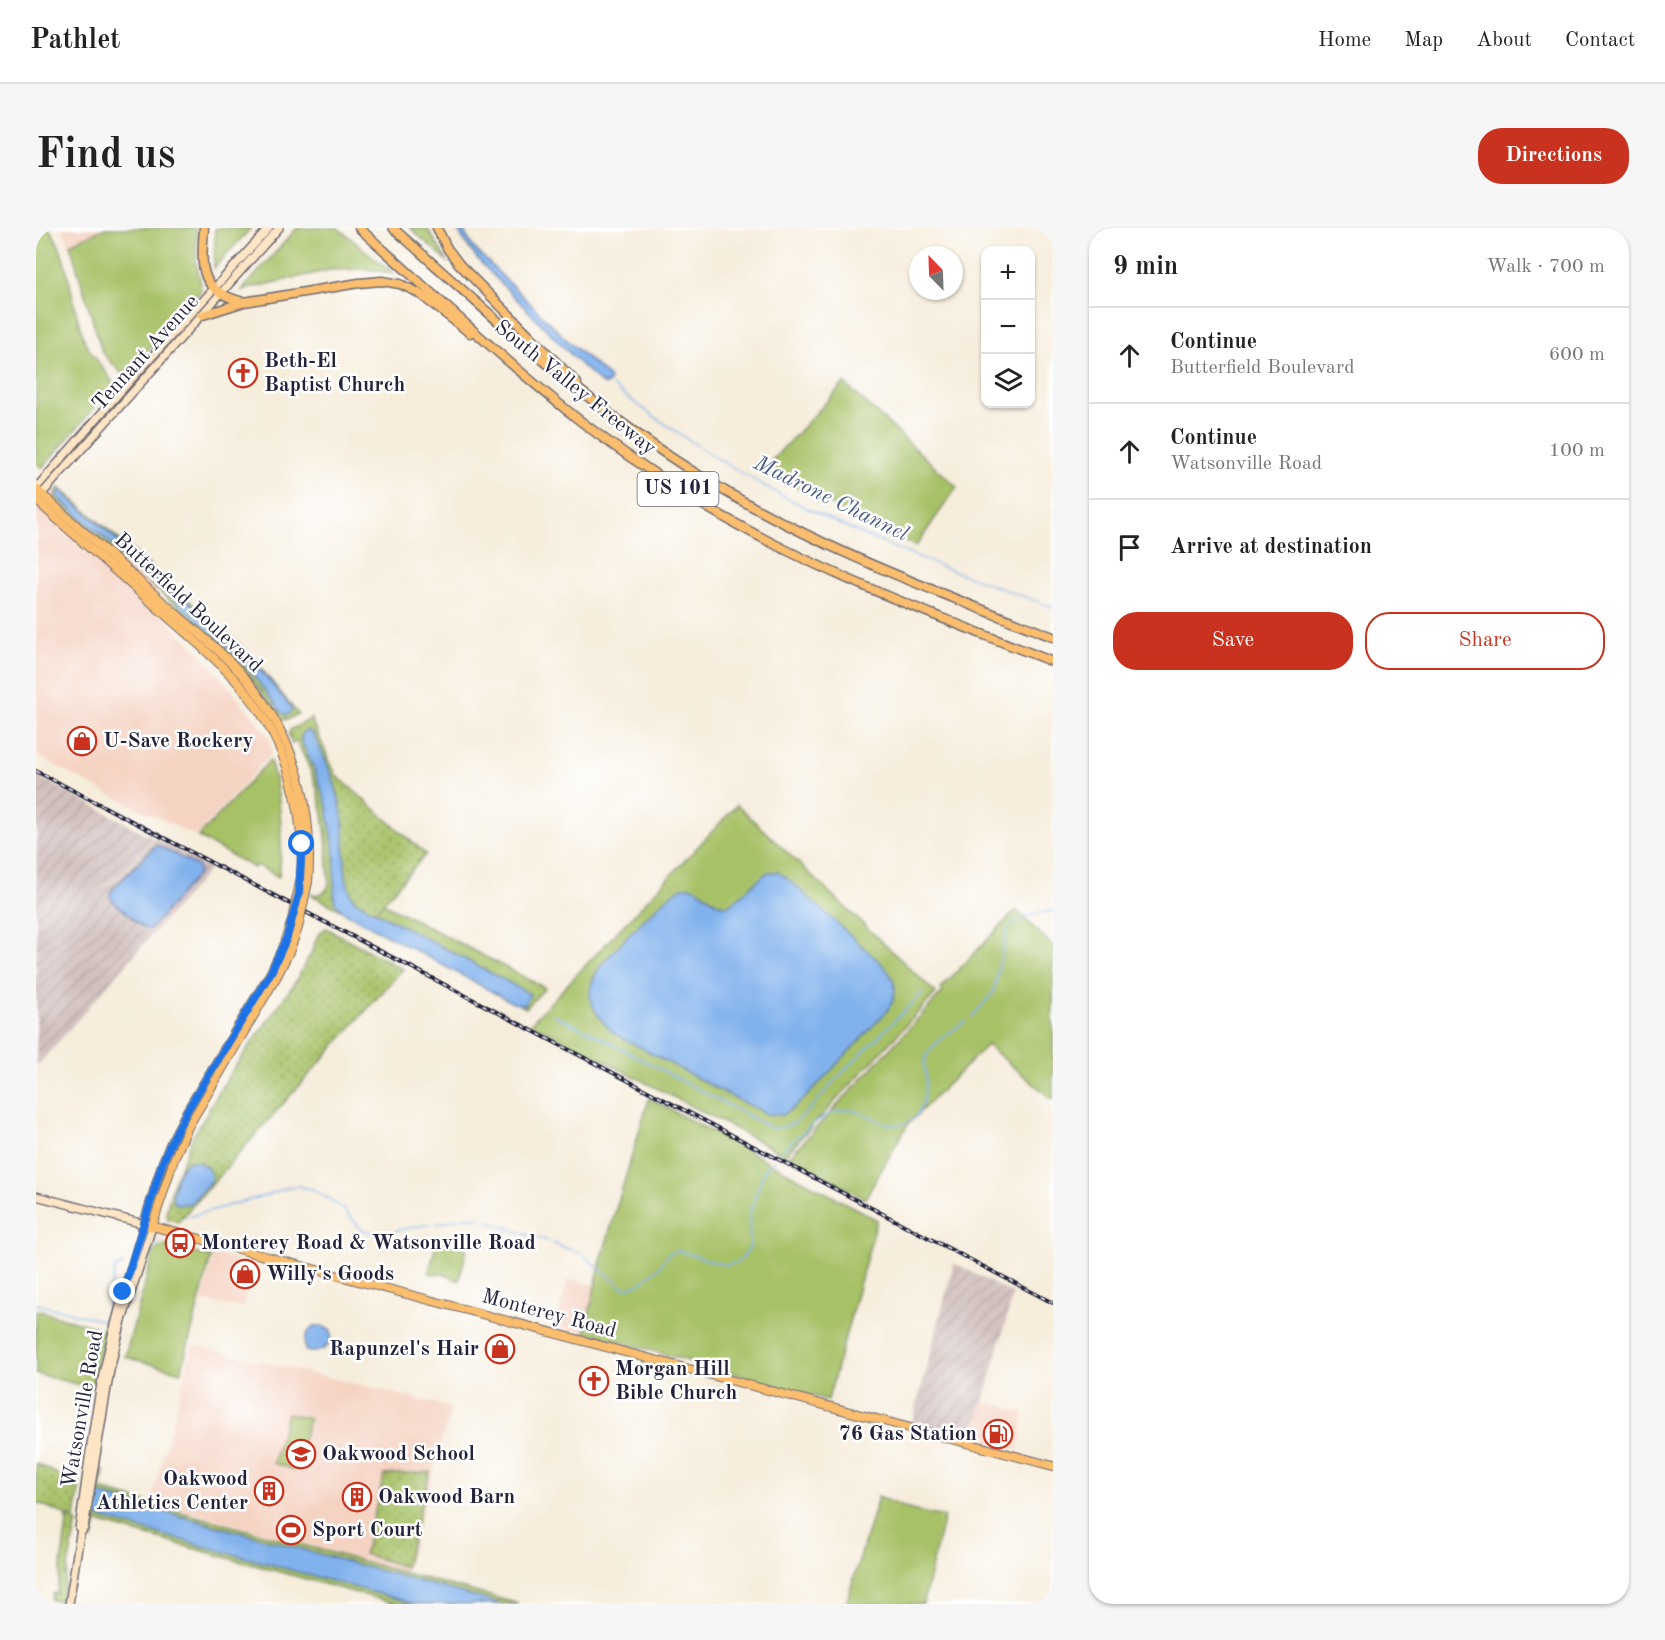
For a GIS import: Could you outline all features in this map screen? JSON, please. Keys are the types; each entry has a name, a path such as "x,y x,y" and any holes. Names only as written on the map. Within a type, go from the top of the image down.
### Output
{"highway":[{"path":"204,228 203,267 208,282 217,291 244,302"},
{"name":"South Valley Freeway","path":"359,228 532,382 655,474 707,507 760,537 843,578 1053,662"},
{"name":"South Valley Freeway","path":"393,228 593,402 693,472 798,531 880,569 1053,637"},
{"path":"437,228 447,248 459,264 593,402"},
{"path":"203,315 244,302 367,282 382,281 400,284 417,292 532,382"}],"main road":[{"name":"Tennant Avenue","path":"37,494 217,291 269,228"},
{"name":"Tennant Avenue","path":"37,494 203,315 217,291 279,228"},
{"name":"Butterfield Boulevard","path":"37,494 227,671 258,709 279,746 295,791 301,827 304,880 299,894 295,926 271,972 188,1109 172,1140 162,1164 148,1226"},
{"name":"Monterey Road","path":"36,1196 1053,1466"},
{"name":"Watsonville Road","path":"69,1604 81,1531 79,1528 115,1347 148,1226"}],"shaded area":[{"path":"61,228 105,228 70,244"},
{"path":"52,489 162,588 149,602 204,657 270,737 271,754 196,836 102,791 36,755 36,507"},
{"path":"36,775 154,838 120,876 76,899 121,877 155,838 211,868 38,1065 36,1063"},
{"path":"214,1253 253,1265 243,1308 202,1301"},
{"path":"954,1263 1013,1294 984,1401 969,1439 912,1423"},
{"path":"568,1279 598,1285 585,1333 555,1326"},
{"name":"Oakwood School","path":"193,1345 451,1407 406,1572 151,1501"},
{"path":"984,1401 1024,1413 1018,1450 969,1439"}],"green space":[{"path":"43,228 48,228 61,250 86,344 113,383 112,388 42,468 36,463 36,234"},
{"path":"105,228 197,228 196,263 201,284 200,292 129,372 121,373 102,352 70,244"},
{"path":"215,228 251,228 214,268"},
{"path":"297,228 338,228 394,274 366,269 330,270 242,290"},
{"path":"410,228 427,228 448,262"},
{"path":"844,383 957,487 916,546 762,471"},
{"path":"59,487 246,650 298,714 287,720 280,719 245,671 218,644 55,498"},
{"path":"311,719 336,775 426,854 365,923 310,894 324,892 329,884 327,844 320,801 310,770 297,742 292,744 288,734 291,729"},
{"path":"270,760 277,789 280,818 279,877 256,865 254,868 198,837"},
{"path":"737,805 936,993 785,1155 531,1023"},
{"path":"383,903 545,988 526,1008 365,923"},
{"path":"1016,910 1053,946 1053,1100 987,1045 908,1124 865,1199 790,1156 943,992 940,989"},
{"path":"326,928 403,969 178,1222 168,1219 166,1212 172,1187 192,1138 229,1075 294,984 318,935"},
{"path":"649,1098 877,1220 828,1400 585,1332 601,1260"},
{"path":"437,1241 467,1248 459,1281 447,1275 429,1273"},
{"path":"163,1245 211,1257 181,1372 125,1357 154,1250"},
{"path":"36,1310 105,1330 92,1388 36,1374"},
{"path":"287,1413 309,1419 295,1470 273,1463"},
{"path":"36,1463 80,1484 75,1519 36,1502"},
{"path":"98,1469 104,1470 101,1490 519,1604 397,1604 97,1522 93,1540 87,1539"},
{"path":"430,1472 405,1567 364,1554 384,1475"},
{"path":"878,1497 911,1510 944,1517 923,1604 846,1604"},
{"path":"65,1517 77,1522 62,1597 60,1600 51,1600 53,1593 57,1593 67,1523"}],"water":[{"path":"456,228 462,228 473,247 569,342 610,378 606,385 583,367 482,264"},
{"path":"60,490 245,651 291,707 291,712 287,715 282,713 248,668 222,642 59,498 57,495"},
{"path":"305,731 312,732 335,786 343,821 347,882 354,900 530,994 525,1005 513,1003 342,911 334,901 335,854 327,806 301,740"},
{"path":"155,846 197,866 199,870 151,928 147,929 112,900 110,895 112,890"},
{"path":"768,872 778,872 788,879 882,964 891,975 895,986 894,998 887,1011 808,1095 782,1115 768,1114 740,1101 615,1034 605,1025 593,1007 590,994 591,985 598,970 639,924 676,891 683,887 694,888 719,904 728,905"},
{"path":"190,1161 205,1166 210,1173 211,1181 190,1204 177,1204 173,1201 175,1184 179,1172"},
{"path":"314,1326 331,1330 331,1342 323,1349 309,1352 305,1350 304,1343 307,1334"},
{"path":"96,1493 502,1604 416,1604 93,1516"}],"waterway":[{"name":"Madrone Channel","path":"612,386 717,458 800,505 912,555 1053,607"},
{"path":"972,1017 993,993 1007,931 1016,922 1033,914 1053,911"},
{"path":"552,1014 773,1129 793,1124 810,1109 838,1077 923,992"},
{"path":"779,1153 817,1121 835,1112 853,1110 886,1124 895,1125 904,1124 913,1119 920,1111 924,1099 925,1062 928,1052 943,1037 966,1021"},
{"path":"552,1243 582,1254 621,1286 628,1288 639,1284 658,1268 670,1253 679,1251 725,1265 736,1263 742,1259 750,1247 749,1216 764,1170 775,1159"},
{"path":"183,1218 297,1186 312,1189 331,1200 343,1209 362,1230 388,1236 397,1230 431,1224"},
{"path":"436,1224 466,1217 480,1218"},
{"path":"488,1221 513,1230"},
{"path":"516,1231 548,1241"},
{"path":"150,1252 161,1240"},
{"path":"36,1304 104,1321 115,1268 124,1265"}],"railway":[{"path":"36,771 1053,1303"}],"place":[{"name":"Beth-El Baptist Church","path":"243,373"},
{"name":"U-Save Rockery","path":"82,741"},
{"name":"Monterey Road & Watsonville Road","path":"180,1243"},
{"name":"Willy's Goods","path":"245,1274"},
{"name":"Rapunzel's Hair","path":"500,1349"},
{"name":"Morgan Hill Bible Church","path":"594,1381"},
{"name":"76 Gas Station","path":"998,1434"},
{"name":"Oakwood School","path":"301,1454"},
{"name":"Oakwood Athletics Center","path":"269,1491"},
{"name":"Oakwood Barn","path":"357,1497"},
{"name":"Sport Court","path":"291,1530"}],"route":[{"path":"123,1292 162,1164 172,1140 188,1109 278,960 296,909 301,878 302,844"}]}
